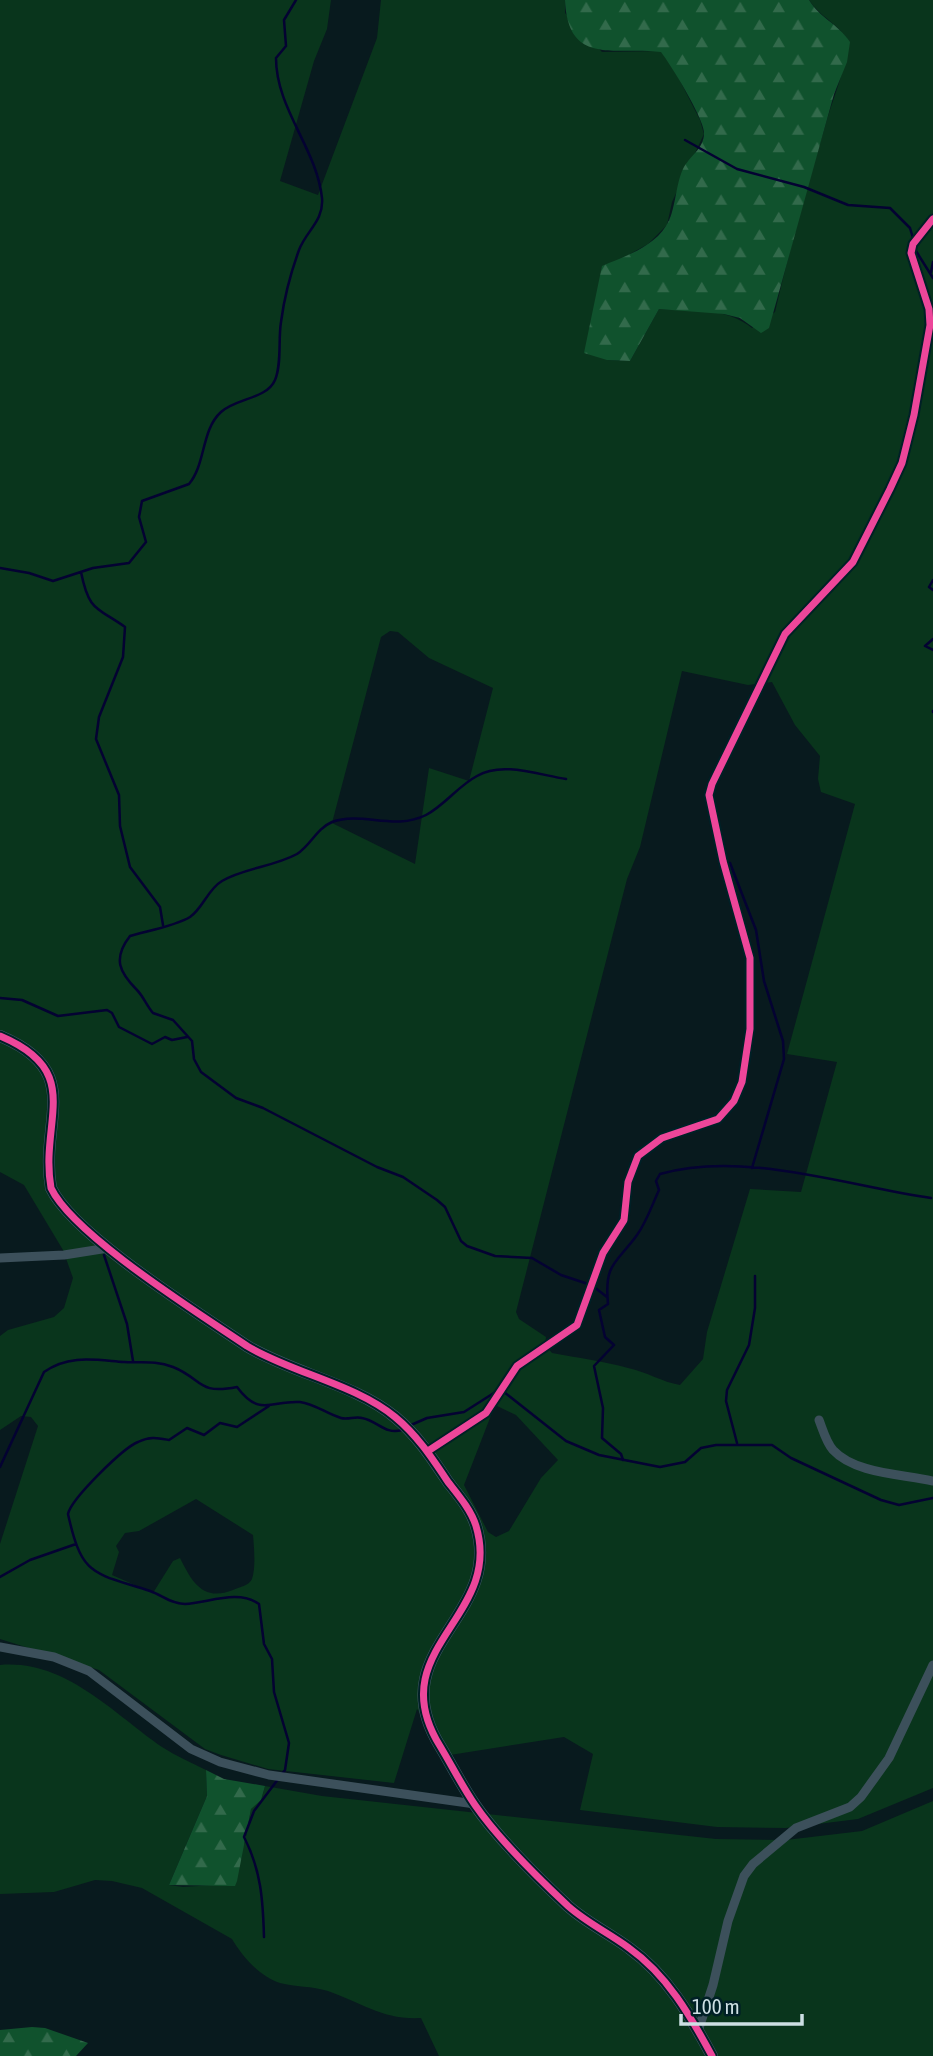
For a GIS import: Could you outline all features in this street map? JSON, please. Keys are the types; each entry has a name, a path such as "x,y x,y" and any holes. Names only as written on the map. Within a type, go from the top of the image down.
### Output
{"street":[{"path":"428,1451 486,1413 517,1366 577,1325 584,1313 598,1265 624,1220 628,1182 639,1156 662,1139 718,1119 730,1110 738,1091 750,1029 750,958 723,861 709,795 718,771 785,634 853,562 902,463 930,325 929,309 911,253 913,244 933,219"},
{"path":"0,1036 30,1052 47,1068 52,1087 51,1188 56,1199 83,1227 108,1248 271,1361 385,1409 428,1451 472,1516 479,1545 470,1597 436,1648 422,1686 422,1704 428,1726 475,1804 571,1909 646,1962 676,1994 712,2056"},
{"path":"0,1258 64,1255 108,1248"},
{"path":"819,1420 829,1445 842,1457 865,1467 933,1480"},
{"path":"0,1647 54,1657 89,1671 191,1749 220,1762 270,1774 475,1804"},
{"path":"698,2031 713,1985 728,1921 744,1876 753,1864 796,1828 849,1807 861,1797 889,1758 933,1665"}],"green space":[{"path":"0,0 331,0 327,29 314,61 280,181 318,195 377,38 381,0 565,0 565,13 602,52 661,51 673,67 700,120 704,134 672,202 667,225 648,244 630,254 607,360 630,361 659,309 719,313 742,321 752,328 775,312 849,42 809,0 933,0 933,1788 858,1819 786,1828 717,1827 580,1810 593,1754 564,1737 450,1755 417,1709 394,1783 268,1769 205,1749 99,1670 0,1639 0,1544 38,1426 31,1417 21,1416 0,1430 0,1336 8,1330 54,1317 64,1308 73,1278 63,1250 24,1185 0,1172","holes":["390,631 398,632 429,658 493,688 469,781 429,768 415,864 332,823 381,637","682,671 748,685 772,682 795,725 820,756 818,779 821,792 855,804 787,1054 837,1062 801,1192 750,1189 707,1332 703,1359 680,1385 635,1370 552,1353 545,1345 546,1337 519,1319 516,1312 627,879 640,847","495,1405 516,1415 558,1460 541,1478 509,1531 496,1537 488,1532 464,1485","196,1499 253,1535 252,1579 246,1585 223,1593 206,1591 194,1582 180,1558 173,1561 153,1593 112,1575 119,1552 116,1546 125,1533 139,1531"]},
{"path":"565,0 809,0 850,42 847,62 834,94 769,328 761,333 740,318 724,314 659,309 630,361 607,360 584,353 602,266 646,246 660,234 672,213 683,169 702,143 704,132 693,104 661,52 611,51 585,44 575,36 568,21"},
{"path":"0,1665 24,1665 67,1680 107,1705 162,1747 206,1770 207,1796 169,1885 183,1887 228,1884 245,1842 251,1809 262,1797 265,1786 322,1796 716,1839 786,1840 862,1831 933,1801 933,2056 439,2056 421,2018 395,2016 328,1991 273,1980 252,1965 232,1939 142,1888 95,1880 54,1892 0,1894"},
{"path":"206,1770 224,1779 265,1786 261,1800 251,1809 237,1881 235,1886 169,1885 207,1796"},
{"path":"45,2028 88,2043 76,2056 0,2056 0,2030"}],"waterway":[{"path":"0,568 53,581 93,568 129,563 146,542 139,517 142,501 189,484 215,419 227,407 265,391 275,380 282,313 291,276 302,243 317,220 322,206 319,180 289,112 278,77 276,58 286,46 284,20 296,0"},
{"path":"685,140 737,169 804,187 848,205 890,208 910,228 913,238"},
{"path":"916,251 933,278"},
{"path":"931,272 933,262"},
{"path":"81,572 91,602 125,627 123,657 99,717 96,739 119,795 120,826 130,867 160,907 163,925"},
{"path":"933,580 929,587 933,590"},
{"path":"933,639 925,646 933,650"},
{"path":"566,779 521,770 487,772 464,785 433,811 414,819 343,819 332,822 297,854 222,881 190,917 169,926 130,936 121,952 120,965 126,978 153,1013 173,1020 192,1041 194,1059 201,1072 236,1098 263,1108 377,1167 403,1177 445,1207 461,1241 467,1246 495,1256 532,1258 561,1275 588,1284"},
{"path":"730,863 756,930 764,981 783,1041 784,1059 752,1168"},
{"path":"0,998 22,1000 58,1016 107,1010 112,1013 119,1027 152,1044 165,1037 172,1040 187,1037"},
{"path":"623,1460 621,1454 602,1438 603,1408 594,1366 614,1345 605,1337 599,1310 608,1304 608,1280 613,1265 637,1235 649,1213 659,1190 656,1181 660,1174 692,1168 761,1168 796,1172 931,1198"},
{"path":"104,1255 127,1324 133,1361"},
{"path":"737,1443 726,1401 727,1390 749,1345 755,1308 755,1276"},
{"path":"594,1287 607,1297"},
{"path":"0,1467 44,1372 53,1366 73,1360 160,1363 183,1372 207,1387 237,1387 245,1396 260,1405 300,1402 341,1418 357,1417 391,1431 402,1430"},
{"path":"411,1425 427,1418 464,1412 497,1391"},
{"path":"504,1392 566,1441 599,1455 660,1467 685,1462 701,1448 716,1445 772,1445 791,1458 881,1500 899,1505 933,1498"},
{"path":"264,1937 260,1886 244,1837 254,1811 285,1770 289,1743 274,1692 272,1659 264,1644 259,1604 232,1597 180,1604 102,1575 85,1561 73,1535 68,1514 78,1497 99,1475 138,1442 150,1438 169,1440 187,1428 204,1435 220,1423 237,1427 269,1406"},
{"path":"0,1577 30,1560 76,1544"}],"cycle path":[{"path":"428,1451 486,1413 517,1366 577,1325 603,1253 624,1220 628,1182 638,1156 662,1138 718,1119 734,1101 742,1082 750,1029 750,958 723,861 709,795 785,634 853,562 902,463 914,415 930,325 929,309 911,253 913,244 933,219"},
{"path":"0,1036 26,1050 43,1065 51,1082 51,1188 84,1228 140,1273 247,1346 361,1396 395,1417 424,1447 464,1503 476,1526 480,1558 474,1586 432,1658 424,1684 425,1712 440,1746 475,1805 507,1845 568,1906 629,1948 655,1970 686,2011 712,2056"}]}
